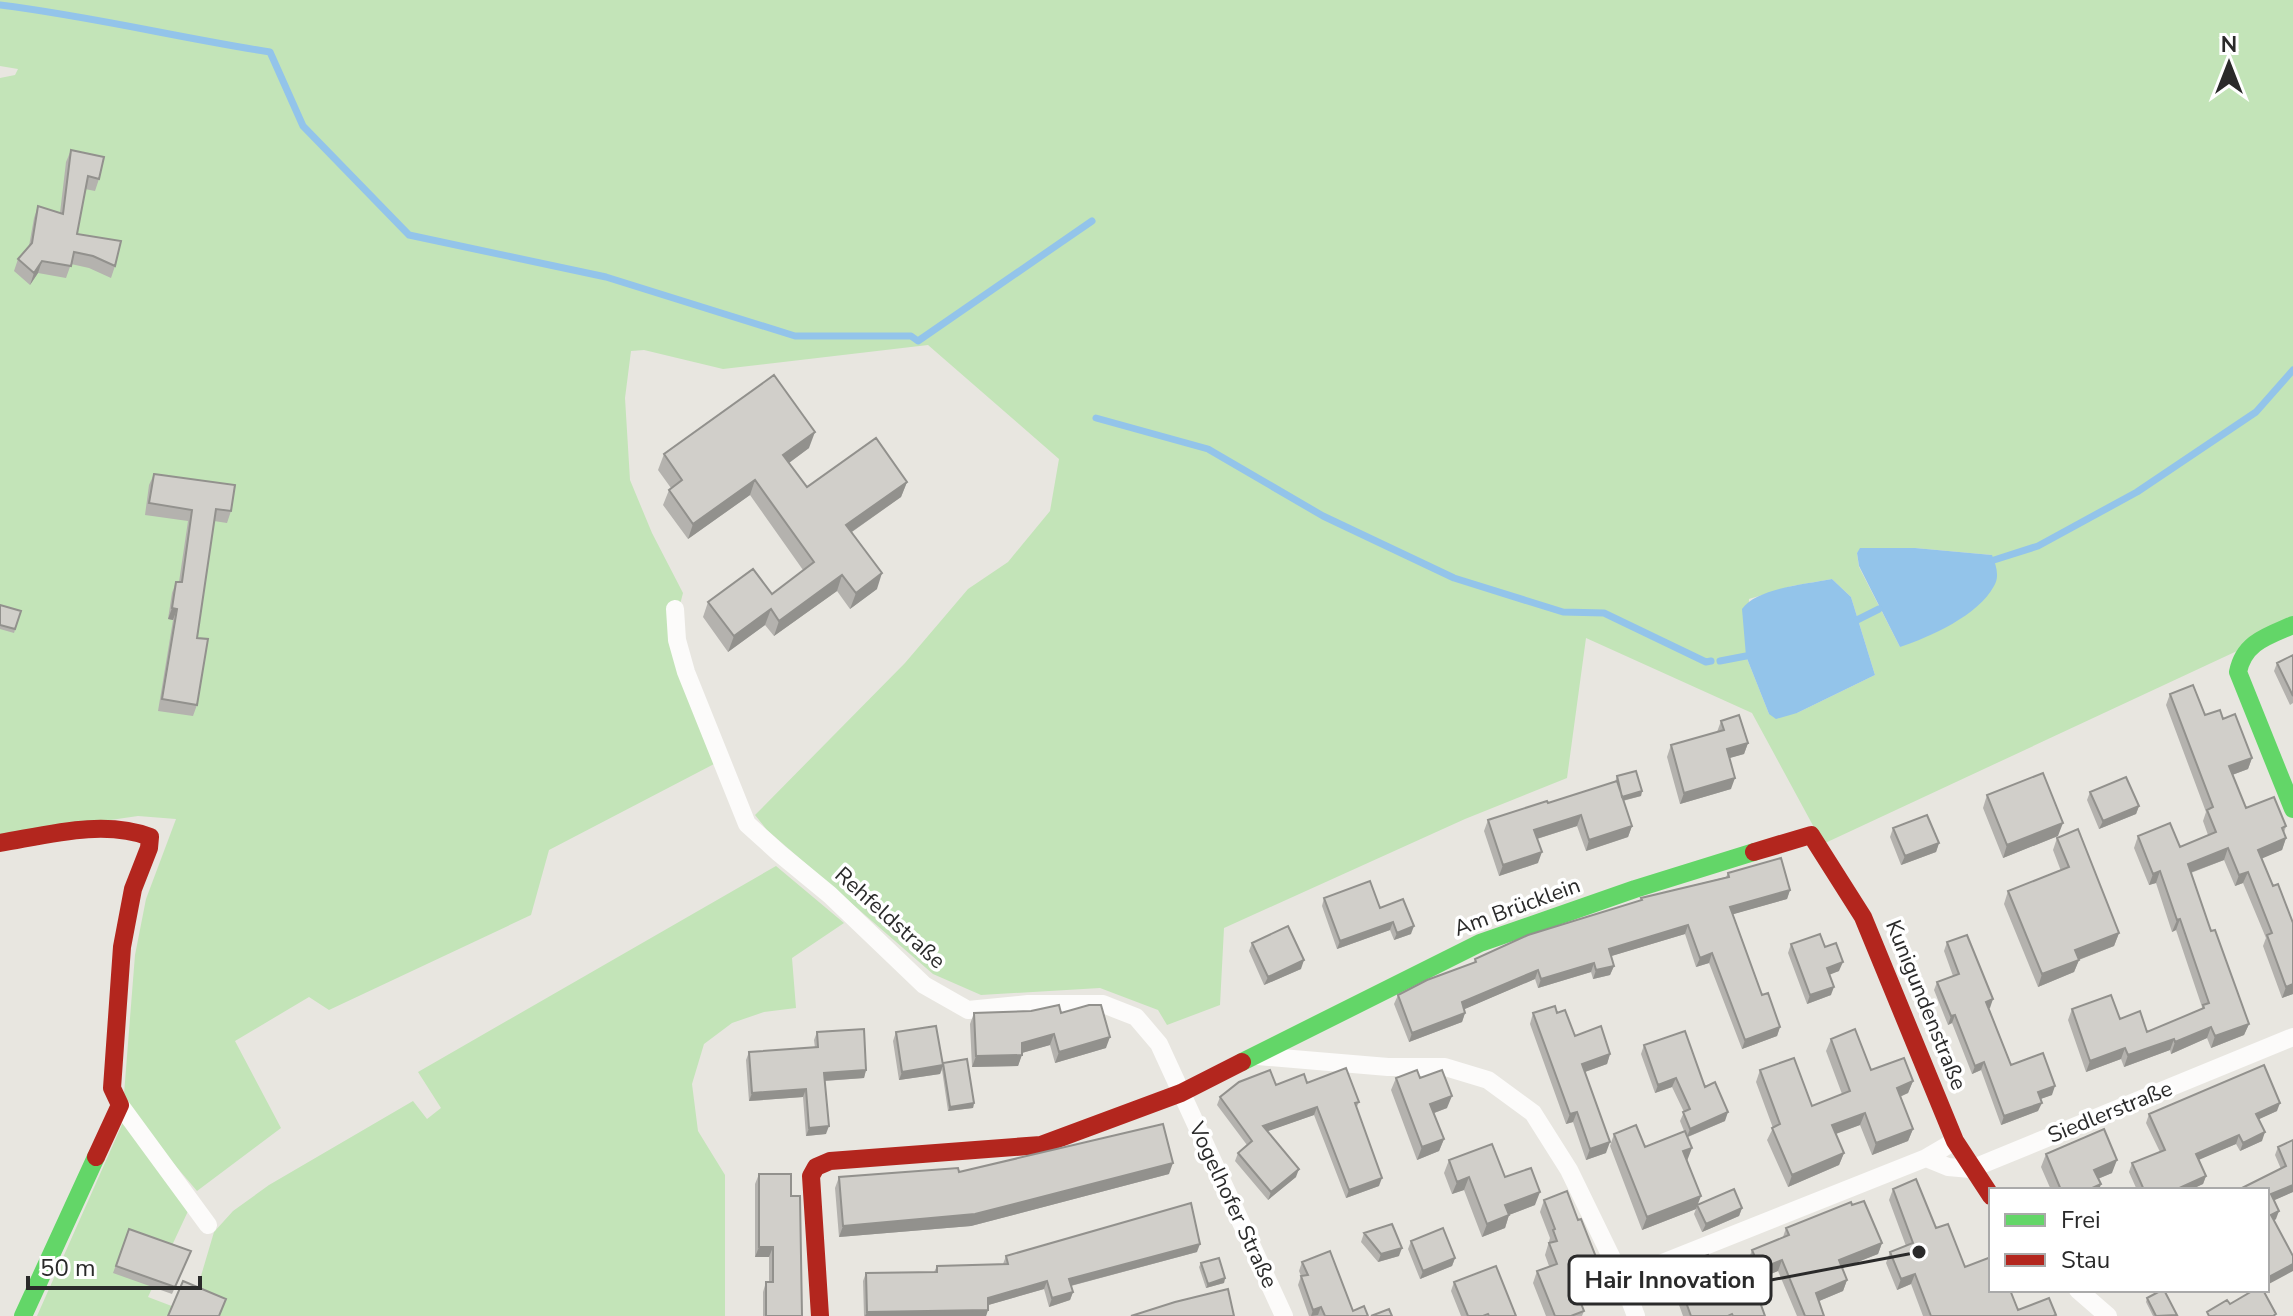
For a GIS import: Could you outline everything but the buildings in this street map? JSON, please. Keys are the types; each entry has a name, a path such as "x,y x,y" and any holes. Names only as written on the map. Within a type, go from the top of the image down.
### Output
{"street":[{"name":"Rehfeldstraße","path":"675,609 677,640 686,672 747,824 830,895 924,985 968,1010 1028,1004 1103,1004 1136,1017 1159,1044 1181,1093"},
{"path":"2293,625 2245,648 2239,659 2238,672 2293,809"},
{"path":"0,843 108,829 142,831 150,837 149,848 133,889 122,947 112,1088 120,1105 208,1225"},
{"name":"Am Brücklein","path":"1253,1055 1480,943 1635,889 1811,835"},
{"name":"Kunigundenstraße","path":"1811,835 1863,917 1955,1141 1989,1193"},
{"name":"Siedlerstraße","path":"1971,1169 2293,1037"},
{"path":"820,1316 811,1176 816,1167 830,1161 1041,1145 1181,1093 1253,1055 1388,1067 1445,1067 1488,1080 1533,1113 1569,1170 1622,1279 1636,1316"},
{"name":"Vogelhofer Straße","path":"1181,1093 1284,1316"},
{"path":"23,1316 120,1105"},
{"path":"1622,1279 1926,1158 1955,1141"},
{"path":"1926,1158 1948,1167 1971,1169"},
{"path":"2080,1292 2108,1316"}],"green space":[{"path":"0,0 2293,0 2293,625 1823,844 1752,713 1586,638 1567,778 1465,819 1224,928 1220,1005 1167,1025 1158,1010 1100,988 981,995 933,974 767,830 755,815 905,663 968,589 1008,562 1050,511 1059,459 928,345 723,369 644,350 631,351 625,398 630,480 652,533 683,593 672,635 716,763 549,850 531,915 329,1010 309,997 235,1041 281,1128 197,1191 135,1118 124,1094 135,955 146,899 176,819 138,816 0,836 0,78 15,75 18,69 0,66","holes":["1861,548 1915,548 1992,555 1900,647 1859,567 1857,553","1832,579 1851,597 1875,675 1797,713 1769,714 1746,656 1749,599 1792,586"]},
{"path":"776,866 844,923 792,958 796,1008 764,1012 732,1023 704,1044 692,1084 698,1131 725,1175 725,1316 37,1316 124,1120 189,1209 148,1297 190,1313 214,1232 233,1211 269,1185 413,1101 427,1119 441,1108 418,1072"}],"water":[{"path":"1860,548 1915,548 1992,555 1997,578 1987,597 1966,615 1939,631 1900,647 1859,566 1857,553"},
{"path":"1832,579 1851,597 1875,675 1797,713 1776,719 1769,714 1746,656 1742,609 1770,592"}],"waterway":[{"path":"0,5 270,52 303,126 409,235 606,277 795,336 911,336 918,341 1092,221"},
{"path":"1994,560 2038,546 2137,492 2256,412 2293,370"},
{"path":"1096,418 1208,449 1323,516 1454,578 1563,612 1604,613 1706,662 1711,661"},
{"path":"1857,620 1879,609"},
{"path":"1720,661 1746,656"}],"traffic: fast":[{"path":"2293,625 2258,641 2246,654 2238,672 2293,809"},
{"path":"1242,1062 1480,943 1754,852"},
{"path":"23,1316 96,1157"}],"traffic: jam":[{"path":"0,843 95,829 114,829 150,837 149,848 133,889 122,947 112,1088 120,1105 96,1157"},
{"path":"1754,852 1811,835 1863,917 1955,1141 1989,1193"},
{"path":"820,1316 811,1176 816,1167 830,1161 1041,1145 1181,1093 1242,1062"}],"place":[{"name":"Hair Innovation","path":"1919,1252"}]}
